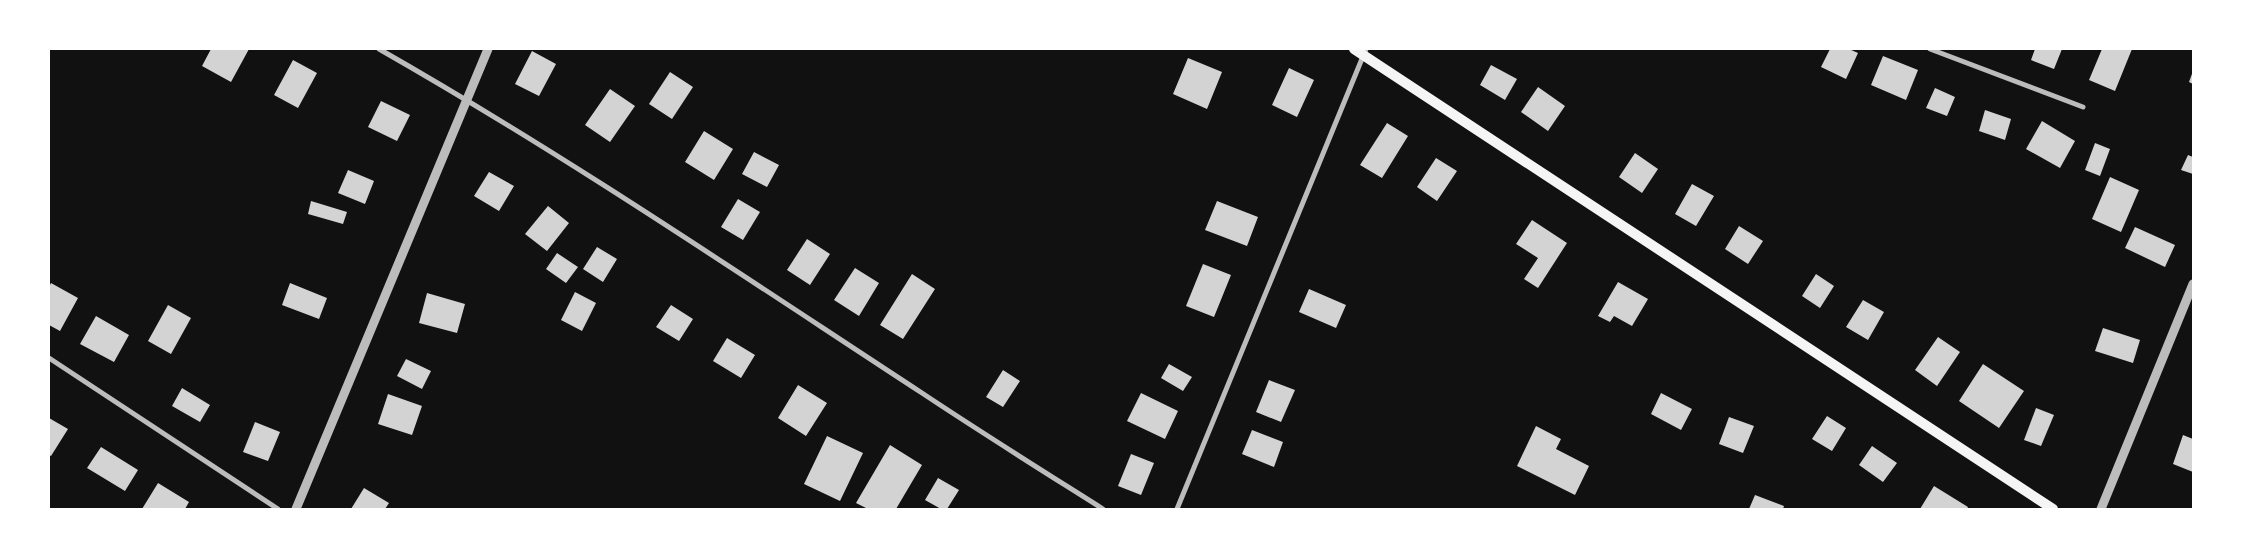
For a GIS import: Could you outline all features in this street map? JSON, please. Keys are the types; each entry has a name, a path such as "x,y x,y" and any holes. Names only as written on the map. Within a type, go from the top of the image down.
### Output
{"main road":[{"path":"1354,49 1364,52 2053,509"}],"street":[{"path":"379,49 468,99 732,267 924,395 1104,509"},
{"path":"296,509 488,49"},
{"path":"1930,49 2083,107"},
{"path":"1176,509 1364,52"},
{"path":"2101,509 2193,284"},
{"path":"49,358 278,509"}],"building":[{"path":"211,49 249,49 231,82 202,66"},
{"path":"1830,49 1849,49 1858,53 1846,79 1821,67"},
{"path":"2035,49 2062,49 2054,69 2031,60"},
{"path":"2102,49 2132,49 2115,91 2089,80"},
{"path":"532,51 556,64 539,96 515,84"},
{"path":"1883,56 1918,70 1906,100 1871,85"},
{"path":"1188,58 1222,72 1207,109 1173,94"},
{"path":"293,60 317,73 298,108 274,95"},
{"path":"1491,65 1517,79 1505,100 1480,85"},
{"path":"1289,68 1314,80 1297,117 1272,105"},
{"path":"2193,71 2193,84 2189,82"},
{"path":"670,72 693,87 672,119 649,104"},
{"path":"1538,87 1565,106 1548,131 1521,112"},
{"path":"1935,88 1955,97 1947,116 1926,108"},
{"path":"610,89 635,106 610,142 585,125"},
{"path":"381,101 410,115 397,141 368,127"},
{"path":"1985,110 2011,119 2005,140 1979,131"},
{"path":"2042,121 2075,141 2060,168 2026,149"},
{"path":"1387,123 1408,136 1382,178 1360,165"},
{"path":"704,131 733,149 714,180 685,162"},
{"path":"2095,143 2110,149 2100,176 2085,170"},
{"path":"754,152 779,165 767,187 742,174"},
{"path":"1635,153 1658,169 1642,193 1619,177"},
{"path":"2188,155 2193,157 2193,174 2181,170"},
{"path":"1436,158 1457,171 1437,201 1417,187"},
{"path":"348,170 374,181 365,204 338,193"},
{"path":"489,172 514,186 499,211 474,196"},
{"path":"2110,177 2139,190 2121,232 2092,219"},
{"path":"1692,184 1714,196 1696,226 1675,214"},
{"path":"738,199 760,212 743,240 721,227"},
{"path":"311,201 347,212 343,224 308,214"},
{"path":"1217,201 1258,217 1247,246 1205,230"},
{"path":"548,206 569,223 547,251 525,234"},
{"path":"1532,220 1567,243 1538,288 1524,279 1538,258 1516,244"},
{"path":"1739,226 1763,241 1748,264 1725,249"},
{"path":"2135,227 2175,245 2165,267 2125,248"},
{"path":"807,239 830,254 810,285 787,270"},
{"path":"597,247 617,259 603,282 583,269"},
{"path":"557,253 578,267 566,283 546,269"},
{"path":"1203,264 1231,275 1214,317 1186,306"},
{"path":"855,268 879,283 859,316 834,300"},
{"path":"912,274 935,289 903,339 880,325"},
{"path":"1816,274 1834,286 1820,308 1802,296"},
{"path":"1618,282 1648,299 1632,326 1614,316 1610,322 1598,316"},
{"path":"51,283 78,298 60,331 49,325 49,287"},
{"path":"290,283 327,298 319,319 282,305"},
{"path":"1309,289 1346,305 1336,328 1299,312"},
{"path":"575,292 596,303 582,331 561,320"},
{"path":"427,293 465,304 457,333 419,323"},
{"path":"1863,300 1884,312 1868,340 1846,327"},
{"path":"168,305 191,318 171,354 148,341"},
{"path":"671,305 693,319 679,341 656,327"},
{"path":"96,316 129,335 114,362 80,344"},
{"path":"2103,328 2140,340 2133,363 2095,351"},
{"path":"1938,337 1960,352 1937,386 1915,370"},
{"path":"727,338 755,355 741,378 713,361"},
{"path":"406,359 431,371 422,389 397,376"},
{"path":"1169,364 1192,377 1183,391 1161,378"},
{"path":"1983,364 2024,391 1999,428 1959,401"},
{"path":"1003,370 1020,381 1003,407 986,397"},
{"path":"1269,380 1295,390 1281,422 1256,412"},
{"path":"798,385 827,403 806,436 778,418"},
{"path":"182,388 210,405 200,422 172,406"},
{"path":"1141,393 1178,411 1165,439 1127,421"},
{"path":"1661,393 1692,409 1681,430 1651,414"},
{"path":"388,394 422,406 412,435 378,424"},
{"path":"2036,408 2054,415 2041,446 2024,440"},
{"path":"1827,416 1846,428 1832,451 1812,439"},
{"path":"1729,417 1754,426 1743,453 1719,444"},
{"path":"49,418 68,429 51,456 49,455"},
{"path":"255,422 280,432 268,461 243,452"},
{"path":"1536,426 1561,439 1556,449 1589,466 1575,495 1517,466"},
{"path":"1252,430 1283,442 1274,467 1242,454"},
{"path":"2183,435 2193,439 2193,472 2173,464"},
{"path":"827,436 863,453 840,501 804,484"},
{"path":"890,445 922,465 896,509 868,509 856,503"},
{"path":"1872,446 1897,463 1883,482 1859,465"},
{"path":"101,447 138,470 125,491 87,468"},
{"path":"1131,454 1154,463 1141,495 1118,486"},
{"path":"938,478 959,490 947,509 941,509 925,500"},
{"path":"158,483 189,502 185,509 142,509"},
{"path":"1934,486 1968,507 1967,509 1920,509"},
{"path":"364,488 389,503 385,509 351,509"},
{"path":"1755,495 1784,506 1783,509 1749,509"}]}
